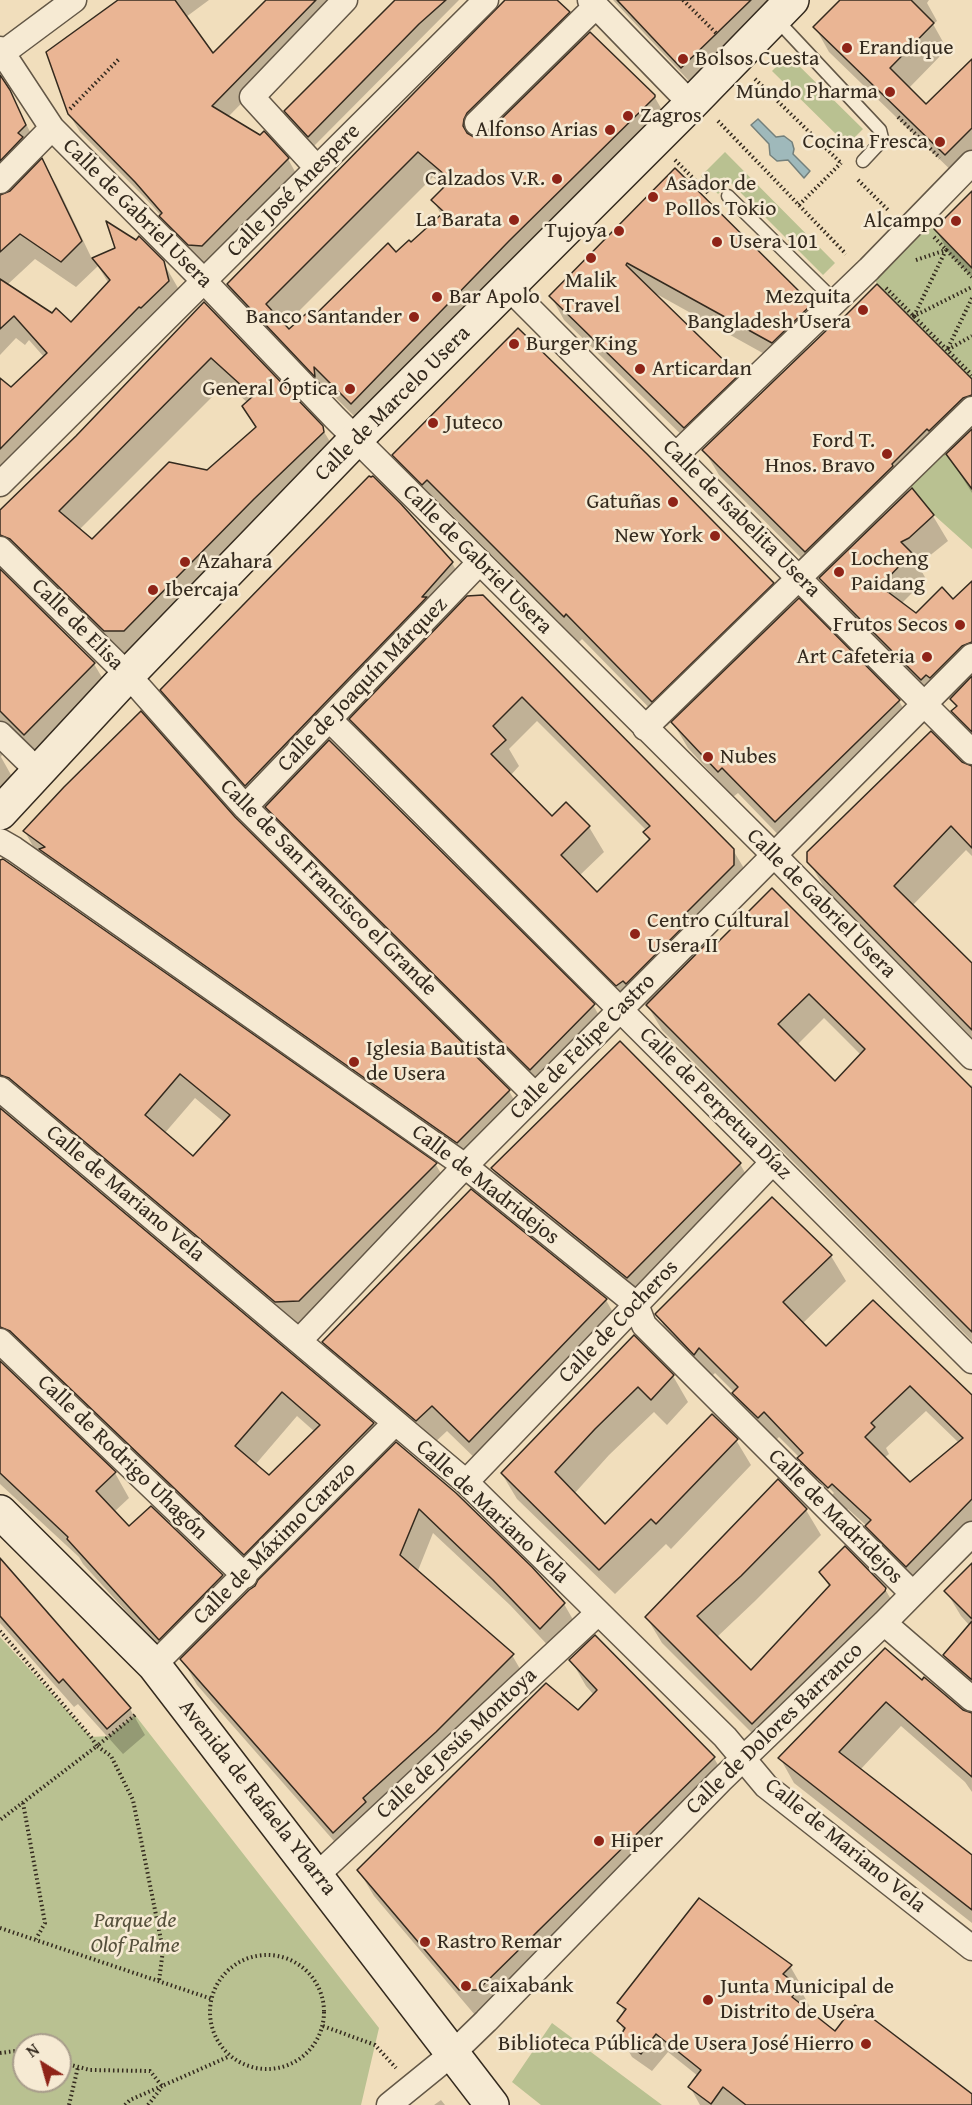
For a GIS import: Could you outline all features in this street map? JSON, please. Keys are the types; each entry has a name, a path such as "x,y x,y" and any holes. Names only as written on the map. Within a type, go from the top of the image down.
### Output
{"main road":[{"name":"Calle de Marcelo Usera","path":"0,813 128,675 356,439 509,288 703,111 784,9"},
{"name":"Avenida de Rafaela Ybarra","path":"0,1512 154,1665 492,2105"}],"street":[{"path":"1,52 74,0"},
{"path":"317,168 252,97 345,0"},
{"name":"Calle José Anespere","path":"0,484 486,0"},
{"path":"477,123 593,3 703,111"},
{"name":"Calle de Gabriel Usera","path":"1,52 52,128 356,439 774,855 972,1056"},
{"path":"0,181 52,128"},
{"path":"676,455 835,301 972,163"},
{"name":"Calle de Isabelita Usera","path":"509,288 800,577 972,752"},
{"path":"645,728 972,410"},
{"name":"Calle de Elisa","path":"0,549 128,675"},
{"name":"Calle de Joaquín Márquez","path":"245,807 480,562"},
{"name":"Calle de Felipe Castro","path":"299,1341 465,1166 972,656"},
{"name":"Calle de San Francisco el Grande","path":"128,675 245,807 535,1095"},
{"name":"Calle de Perpetua Díaz","path":"330,720 972,1361"},
{"path":"0,734 38,771"},
{"name":"Calle de Madridejos","path":"0,841 9,845 465,1166 636,1304 644,1325 912,1593"},
{"name":"Calle de Mariano Vela","path":"0,1089 466,1482 725,1737 766,1786 972,1948"},
{"name":"Calle de Cocheros","path":"466,1482 773,1162"},
{"name":"Calle de Rodrigo Uhagón","path":"0,1341 245,1576"},
{"name":"Calle de Máximo Carazo","path":"154,1665 245,1576 394,1423"},
{"name":"Calle de Dolores Barranco","path":"389,2105 453,2054 743,1758 884,1623 972,1534"},
{"name":"Calle de Jesús Montoya","path":"316,1875 598,1613"},
{"path":"884,1623 972,1699"}],"lane":[{"path":"784,9 880,130 882,138 878,146 863,161"},
{"path":"728,196 835,301"}],"path":[{"path":"683,0 724,42"},
{"path":"70,110 120,58"},
{"path":"755,78 848,171"},
{"path":"703,111 850,258"},
{"path":"799,205 841,164"},
{"path":"856,178 893,215"},
{"path":"930,234 972,277"},
{"path":"915,261 946,250"},
{"path":"914,316 946,250"},
{"path":"881,283 972,375"},
{"path":"914,316 972,287"},
{"path":"947,350 972,298"},
{"path":"947,350 972,336"},
{"path":"0,1631 97,1746 111,1756 134,1800 163,1950 159,1981"},
{"path":"0,1820 135,1715"},
{"path":"23,1802 45,1923 36,1939"},
{"path":"0,1928 212,1999"},
{"path":"263,1955 282,1957 298,1964 311,1976 321,1991 324,2008 323,2026 315,2044 302,2058 284,2067 266,2070 247,2066 230,2056 220,2044 213,2030 210,2014 212,1999 219,1982 231,1969 246,1959 263,1955"},
{"path":"323,2026 375,2045 400,2073"},
{"path":"125,2105 130,2100 230,2056"},
{"path":"72,2065 90,2070 150,2071 162,2086"},
{"path":"69,2105 78,2067"},
{"path":"148,2105 162,2086"}],"green space":[{"path":"788,55 863,129 847,145 772,71"},
{"path":"725,152 835,263 823,275 730,182 718,194 701,176"},
{"path":"923,226 934,229 972,268 972,379 877,284 873,274"},
{"path":"944,451 972,489 972,549 934,515 910,486"},
{"name":"Parque de Olof Palme","path":"0,1637 91,1737 109,1736 135,1715 379,2028 361,2105 0,2105"},
{"path":"552,2023 662,2105 541,2105 512,2082"}],"water":[{"path":"758,119 776,137 784,136 792,142 793,154 810,171 804,178 788,160 777,161 770,155 769,144 751,125"}],"building":[{"path":"118,0 175,0 213,53 266,0 316,0 212,106 260,135 264,131 289,158 202,246 188,245 159,216 162,213 135,182 68,114 46,52"},
{"path":"395,0 446,0 419,24 308,137 284,111"},
{"path":"505,0 557,0 570,12 467,113 463,126 467,133 480,137 487,133 590,32 655,95 351,404 314,367 315,377 227,284","holes":["418,152 451,180 431,200 444,212 411,242 409,240 396,252 388,243 313,317 308,312 289,329 266,304"]},
{"path":"617,0 751,0 681,68"},
{"path":"840,0 911,0 934,23 890,68 926,104 972,59 972,128 945,155 813,27"},
{"path":"0,75 10,90 26,125 18,133 23,137 0,161"},
{"path":"42,158 82,241 61,262 20,234 0,252 0,195 10,191"},
{"path":"675,168 812,304 772,343 627,263 626,265 739,375 684,428 549,296"},
{"path":"972,191 972,268 934,229"},
{"path":"106,221 136,240 139,236 164,261 169,281 141,308 139,307 0,449 0,378 11,387 47,353 14,316 0,329 0,279 52,313 56,308 71,322 110,280 92,258 115,248"},
{"path":"877,284 972,379 972,395 963,398 929,431 927,429 892,464 893,466 805,552 702,450"},
{"path":"204,302 323,426 324,432 254,499 124,631 104,631 10,539 0,535 0,510 76,436","holes":["211,358 253,396 242,406 256,427 207,470 169,462 92,539 59,511"]},
{"path":"518,328 774,583 652,702 566,614 564,617 427,480 422,485 392,455"},
{"path":"972,429 972,489 946,454"},
{"path":"369,476 373,476 401,504 453,562 422,597 427,597 245,786 160,690"},
{"path":"912,488 934,515 909,538 901,542 912,553 880,586 916,613 942,587 953,599 972,581 972,642 962,646 930,678 926,675 921,680 819,578"},
{"path":"0,569 95,663 24,735 0,711"},
{"path":"483,595 734,849 734,865 681,918 686,924 626,984 623,981 616,986 349,719 467,596","holes":["522,697 650,826 643,832 650,839 597,892 561,855 590,826 566,802 552,816 491,754 506,740 493,726"]},
{"path":"799,598 900,700 775,822 722,768 718,772 671,722"},
{"path":"972,676 972,732 951,711 957,706 950,699"},
{"path":"141,711 235,817 510,1090 457,1143 39,849 45,847 23,831"},
{"path":"931,731 962,762 972,766 972,848 951,826 894,886 972,963 972,1030 807,862 807,852"},
{"path":"329,740 595,1004 530,1070 265,807"},
{"path":"3,859 437,1163 299,1301 275,1302 9,1078 0,1075 0,860","holes":["180,1074 230,1115 193,1156 145,1115"]},
{"path":"772,888 972,1088 972,1332 646,1005 706,944 711,949","holes":["809,994 865,1049 835,1081 778,1024"]},
{"path":"620,1041 741,1163 627,1278 491,1168"},
{"path":"0,1108 374,1423 244,1555 10,1331 0,1327","holes":["282,1392 320,1425 269,1475 235,1446"]},
{"path":"471,1189 607,1299 469,1442 432,1406 416,1421 322,1342"},
{"path":"772,1197 832,1255 783,1302 826,1346 873,1300 972,1395 972,1499 906,1567 865,1526 871,1520 832,1484 828,1488 797,1458 803,1453 764,1412 758,1418 732,1393 738,1387 699,1348 694,1355 655,1314","holes":["910,1386 963,1438 910,1482 865,1437 875,1427 871,1423"]},
{"path":"634,1335 674,1375 651,1400 638,1387 555,1472 605,1524 712,1414 738,1439 656,1524 651,1519 599,1570 501,1473"},
{"path":"0,1361 116,1472 96,1491 129,1526 151,1506 223,1575 159,1640 67,1539 68,1537 0,1473"},
{"path":"396,1442 456,1493 532,1567 565,1603 540,1629 419,1509 400,1555 514,1654 436,1732 363,1798 366,1802 333,1833 180,1659"},
{"path":"778,1479 807,1509 741,1576 697,1616 751,1670 830,1585 819,1572 845,1546 886,1588 752,1724 645,1617"},
{"path":"0,1558 131,1708 107,1729 63,1679 59,1683 0,1616"},
{"path":"972,1563 972,1619 944,1591"},
{"path":"972,1621 972,1680 943,1655"},
{"path":"595,1635 715,1757 478,1990 459,1990 357,1870 546,1683 578,1710 597,1690 569,1660"},
{"path":"885,1648 922,1680 924,1677 963,1710 972,1713 972,1777 886,1702 839,1752 972,1855 972,1910 778,1758"},
{"name":"Junta Municipal de Distrito de Usera","path":"699,1898 792,1965 783,1974 800,1987 792,1997 835,2031 855,2005 972,2094 972,2105 746,2105 723,2087 711,2104 688,2087 701,2070 656,2034 641,2054 619,2038 625,2028 617,2021 626,2009 617,2003"}],"place":[{"name":"Erandique","path":"847,48"},
{"name":"Bolsos Cuesta","path":"683,59"},
{"name":"Mundo Pharma","path":"890,92"},
{"name":"Zagros","path":"628,116"},
{"name":"Alfonso Arias","path":"610,130"},
{"name":"Cocina Fresca","path":"940,142"},
{"name":"Calzados V.R.","path":"557,179"},
{"name":"Asador de Pollos Tokio","path":"653,197"},
{"name":"La Barata","path":"514,220"},
{"name":"Alcampo","path":"956,221"},
{"name":"Tujoya","path":"619,231"},
{"name":"Usera 101","path":"717,242"},
{"name":"Malik Travel","path":"591,258"},
{"name":"Bar Apolo","path":"437,297"},
{"name":"Mezquita Bangladesh Usera","path":"863,310"},
{"name":"Banco Santander","path":"414,317"},
{"name":"Burger King","path":"514,344"},
{"name":"Articardan","path":"640,369"},
{"name":"General Óptica","path":"350,389"},
{"name":"Juteco","path":"433,423"},
{"name":"Ford T. Hnos. Bravo","path":"887,454"},
{"name":"Gatuñas","path":"673,502"},
{"name":"New York","path":"715,536"},
{"name":"Azahara","path":"185,562"},
{"name":"Locheng Paidang","path":"839,572"},
{"name":"Ibercaja","path":"153,590"},
{"name":"Frutos Secos","path":"960,625"},
{"name":"Art Cafeteria","path":"927,657"},
{"name":"Nubes","path":"708,757"},
{"name":"Centro Cultural Usera II","path":"635,934"},
{"name":"Iglesia Bautista de Usera","path":"354,1062"},
{"name":"Hiper","path":"599,1841"},
{"name":"Rastro Remar","path":"425,1942"},
{"name":"Caixabank","path":"466,1986"},
{"name":"Junta Municipal de Distrito de Usera","path":"708,2000"},
{"name":"Biblioteca Pública de Usera José Hierro","path":"866,2044"}]}
